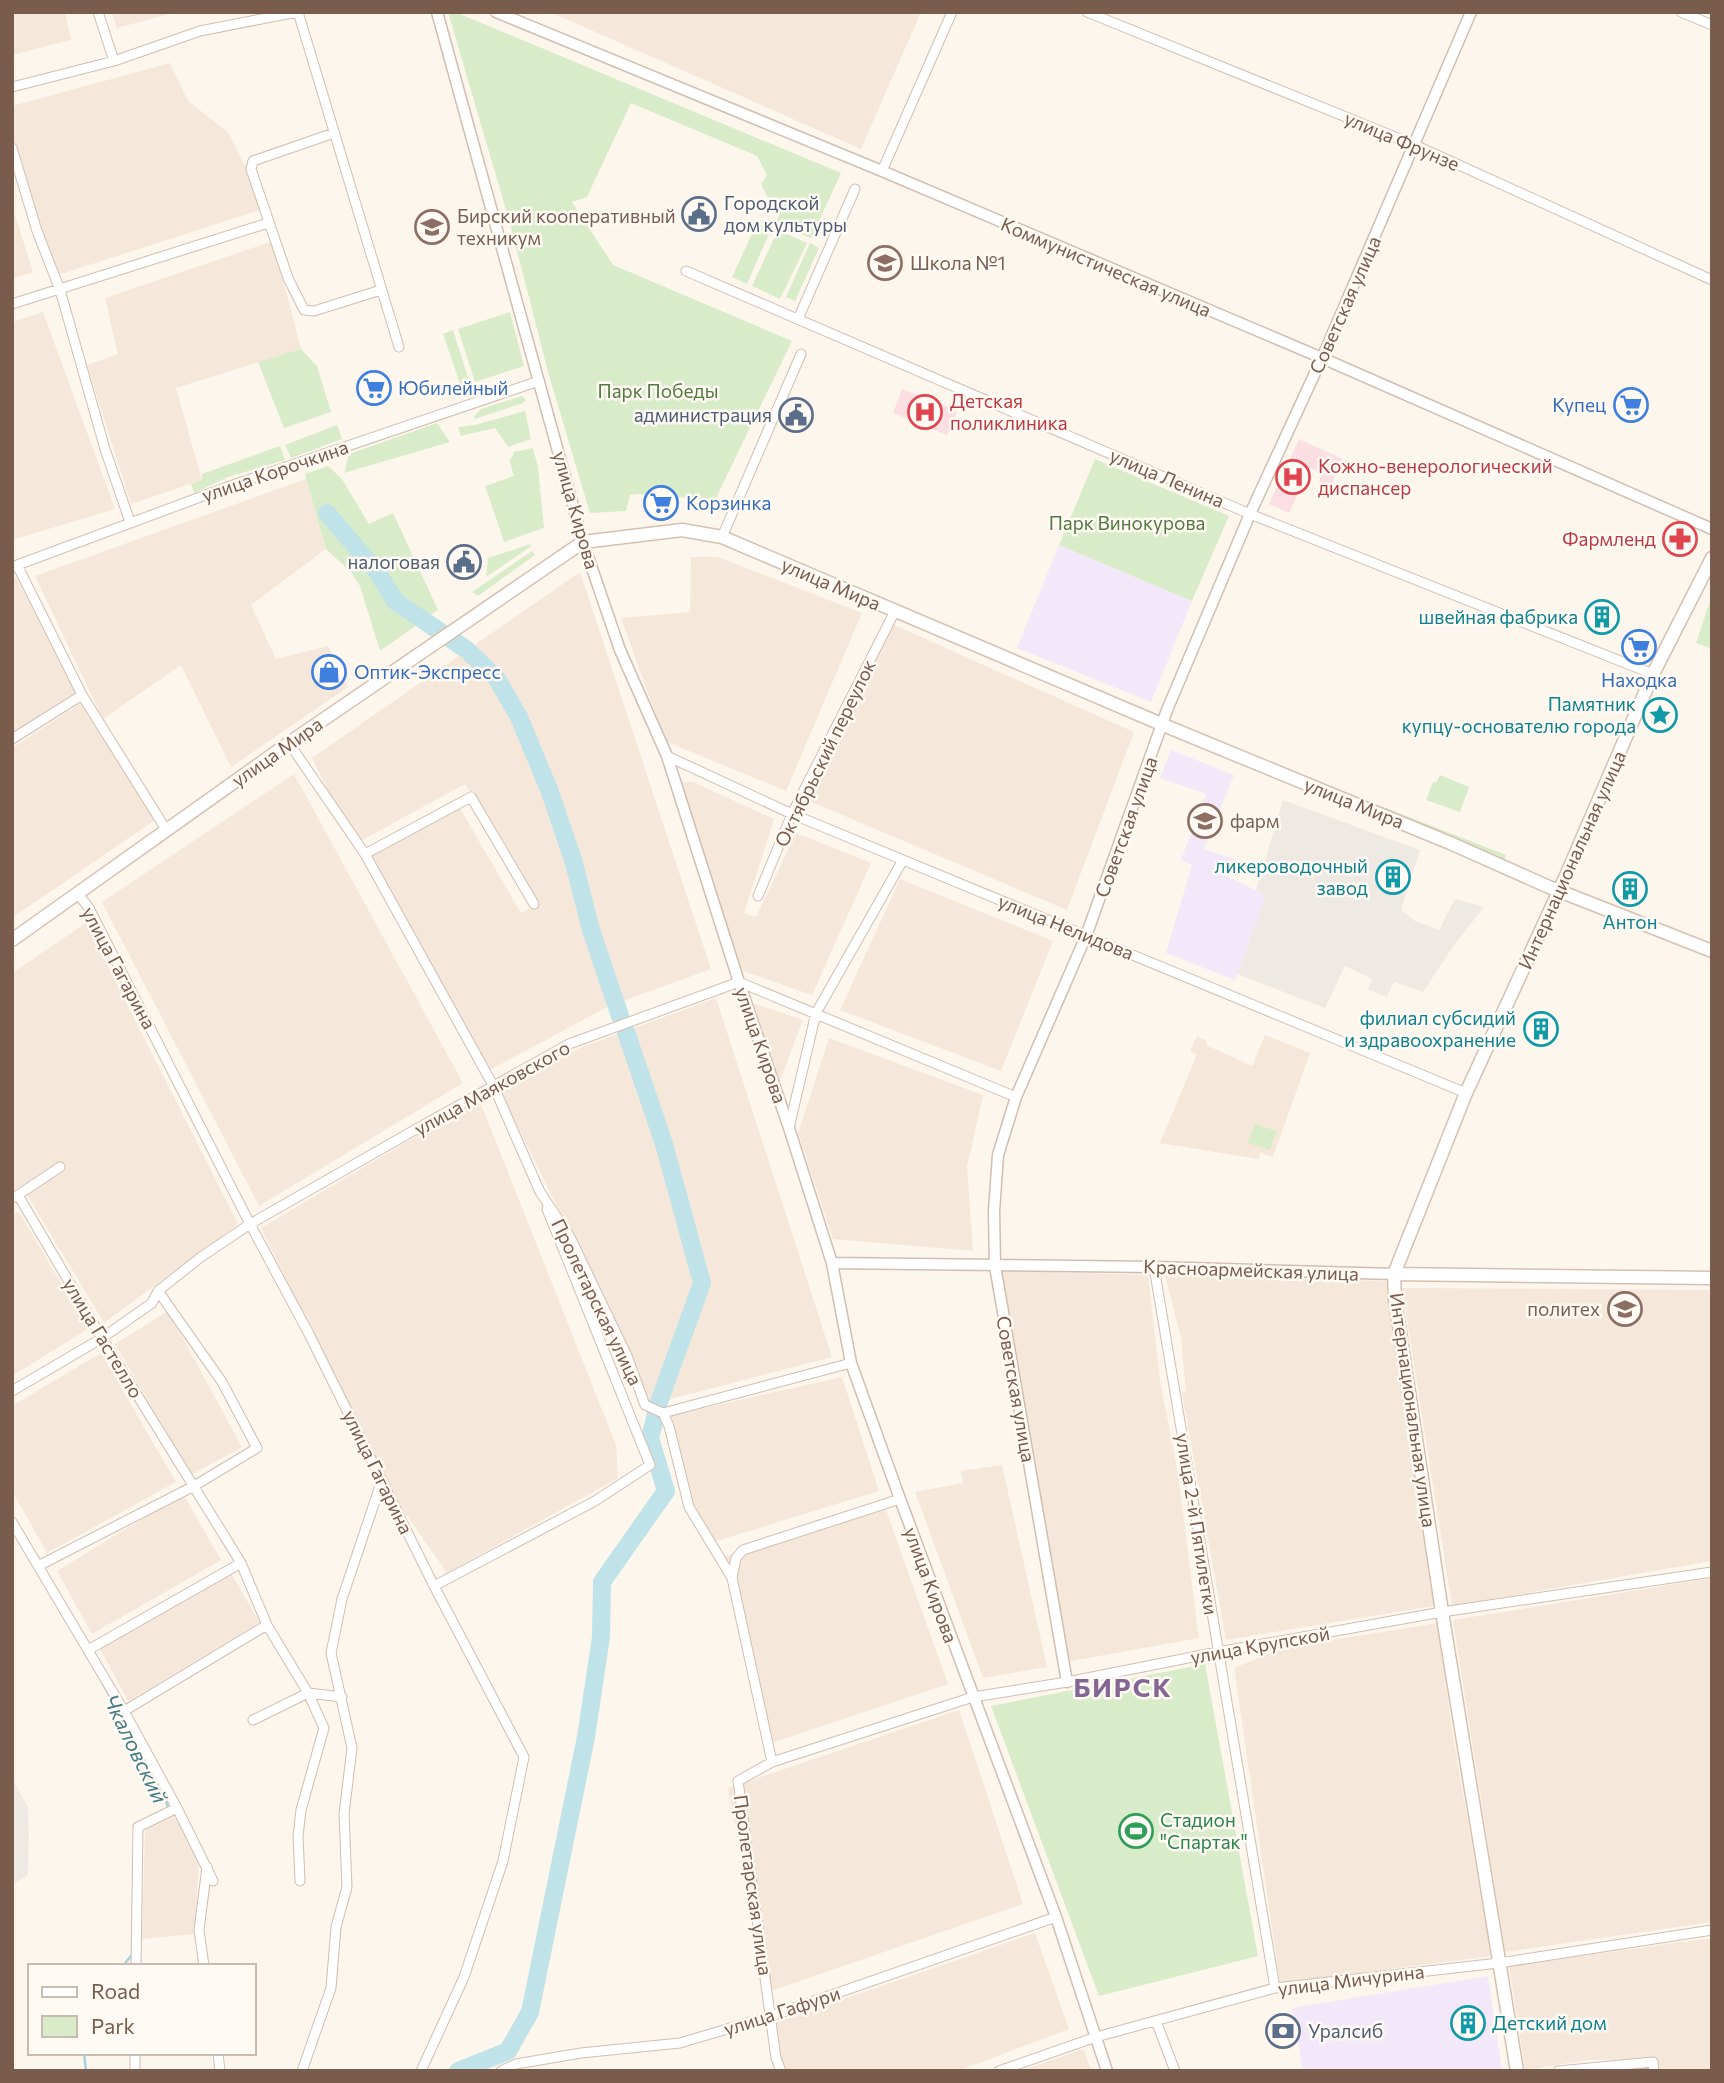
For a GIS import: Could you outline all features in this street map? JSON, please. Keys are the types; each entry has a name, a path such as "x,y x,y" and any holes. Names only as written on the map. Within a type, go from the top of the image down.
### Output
{"main road":[{"name":"улица Мира","path":"12,940 289,743 583,542 682,530 722,537 1559,891 1712,951"},
{"name":"Интернациональная улица","path":"1517,2071 1442,1612 1395,1299 1394,1274 1466,1093 1559,891 1653,674 1712,558"},
{"name":"Красноармейская улица","path":"1394,1274 1712,1278"}],"street":[{"path":"98,12 114,61"},
{"path":"12,87 114,61 200,31 298,12 399,347"},
{"name":"улица Кирова","path":"438,12 583,542 621,650 667,756 789,1128 832,1263 851,1363 1056,1917 1107,2071"},
{"name":"Коммунистическая улица","path":"496,12 882,171 1322,358 1712,529"},
{"path":"882,171 952,12"},
{"name":"улица Фрунзе","path":"1087,12 1415,145 1712,280"},
{"name":"Советская улица","path":"1067,1682 995,1266 994,1211 998,1155 1016,1097 1086,936 1164,725 1167,710 1250,514 1322,358 1471,12"},
{"path":"1681,12 1712,25"},
{"path":"334,133 253,161 251,169 288,278 304,310 314,311 381,290"},
{"path":"12,148 37,231 60,290 105,449 130,522"},
{"path":"798,319 855,189"},
{"path":"12,304 268,223"},
{"name":"улица Ленина","path":"686,271 1250,514 1653,674"},
{"path":"722,537 801,354"},
{"name":"улица Корочкина","path":"15,566 130,522 351,444 539,382"},
{"path":"15,566 82,695 167,831"},
{"name":"Октябрьский переулок","path":"758,896 792,814 895,611"},
{"path":"12,739 82,695"},
{"name":"Пролетарская улица","path":"289,743 365,854 494,1087 540,1192 650,1465 595,1500 434,1586"},
{"name":"улица Нелидова","path":"667,756 792,814 1466,1093"},
{"path":"365,854 471,797 534,904"},
{"path":"789,1128 816,1013 903,860"},
{"name":"улица Гагарина","path":"78,894 89,908 434,1586 524,1757 494,1887 464,1977 421,2071"},
{"path":"739,982 1016,1097"},
{"name":"улица Маяковского","path":"12,1391 102,1338 152,1303 158,1291 201,1256 250,1224 569,1044 739,982"},
{"path":"15,1196 60,1167"},
{"name":"Пролетарская улица","path":"540,1192 569,1237 627,1356 645,1405 663,1413"},
{"name":"улица Гастелло","path":"15,1196 242,1563 267,1625 308,1693 324,1728 301,1810 298,1836 300,1881"},
{"name":"Красноармейская улица","path":"832,1263 1154,1267 1394,1274"},
{"name":"улица 2-й Пятилетки","path":"1154,1267 1275,1988"},
{"path":"38,1566 194,1486 257,1448 222,1382 158,1291"},
{"path":"772,1762 732,1578 689,1507 669,1426 663,1413 851,1363"},
{"path":"302,2071 331,1988 336,1927 347,1887 344,1814 352,1748 331,1653 342,1599 382,1480"},
{"path":"732,1578 736,1558 743,1549 900,1499"},
{"path":"12,1522 124,1711 213,1881"},
{"path":"88,1650 242,1563"},
{"name":"улица Крупской","path":"738,1781 772,1762 973,1697 1442,1612 1712,1572"},
{"path":"124,1711 267,1625"},
{"path":"253,1720 308,1693 342,1697"},
{"name":"Пролетарская улица","path":"738,1781 776,2058 781,2071"},
{"path":"136,1964 138,1828 177,1808"},
{"path":"204,1964 199,1930 207,1867"},
{"name":"улица Гафури","path":"501,2071 516,2064 581,2053 680,2043 771,2016 1056,1917"},
{"name":"улица Мичурина","path":"999,2071 1096,2037 1275,1988 1499,1963 1712,1930"},
{"path":"1156,2021 1175,2071"},
{"path":"1558,2071 1653,2062 1654,2071"}],"shaded area":[{"path":"12,12 65,12 71,40 12,55"},
{"path":"111,12 177,12 117,28"},
{"path":"550,12 921,12 861,149"},
{"path":"170,63 188,101 228,132 266,208 52,277 12,148 12,106"},
{"path":"12,205 33,272 12,279"},
{"path":"273,241 301,349 176,388 202,480 131,504 87,365 118,354 105,298"},
{"path":"43,312 115,509 12,540 12,322"},
{"name":"Детская поликлиника","path":"902,389 957,411 947,435 893,413"},
{"name":"Кожно-венерологический диспансер","path":"1299,439 1343,459 1330,487 1319,482 1322,473 1310,468 1289,513 1269,504"},
{"path":"306,479 326,549 251,605 276,659 328,646 348,687 231,767 181,665 103,719 35,576"},
{"path":"1059,545 1192,601 1151,702 1017,648"},
{"path":"691,557 718,557 862,613 786,791 665,741 621,618 690,612"},
{"path":"580,572 711,969 609,1006 488,1071 365,854 458,805 521,913 537,905 465,784 355,844 312,758"},
{"path":"16,577 75,692 12,733 12,579"},
{"path":"890,623 1134,732 1067,910 809,801"},
{"path":"83,702 149,803 155,820 12,918 12,748"},
{"path":"1171,750 1234,775 1204,849 1234,859 1228,877 1266,895 1235,980 1166,953 1192,865 1181,860 1206,794 1160,778"},
{"path":"294,774 463,1083 259,1206 102,902"},
{"path":"678,782 693,782 774,819 744,913 756,917 796,833 871,863 812,995 737,969"},
{"path":"1283,800 1420,850 1401,910 1415,921 1439,930 1455,899 1484,907 1423,992 1394,982 1387,997 1368,989 1372,979 1345,966 1325,1008 1237,974 1266,895 1256,890"},
{"path":"900,879 1053,941 1001,1071 840,1010"},
{"path":"86,923 238,1224 104,1323 22,1186 12,1191 12,973"},
{"path":"716,998 832,1357 647,1405 617,1327 500,1091 577,1049"},
{"path":"747,1001 803,1020 778,1086"},
{"path":"1265,1035 1310,1053 1273,1157 1261,1153 1258,1159 1160,1143 1197,1054 1190,1051 1197,1036 1207,1041 1206,1045 1252,1066"},
{"path":"829,1038 983,1095 967,1167 973,1251 833,1239 798,1133"},
{"path":"479,1099 616,1445 618,1478 447,1573 382,1480 261,1228"},
{"path":"19,1212 88,1329 12,1376 12,1216"},
{"path":"996,1270 1148,1275 1160,1380 1178,1473 1199,1638 1066,1662"},
{"path":"1165,1276 1387,1281 1434,1606 1226,1640 1182,1393 1186,1392 1181,1338"},
{"path":"1402,1288 1712,1290 1712,1561 1452,1606"},
{"path":"168,1311 242,1447 191,1475 115,1344"},
{"path":"101,1353 176,1482 47,1553 12,1491 12,1406"},
{"path":"842,1377 879,1491 710,1543 688,1515 664,1417"},
{"path":"1002,1465 1047,1667 983,1678 915,1492 963,1483 961,1471"},
{"path":"183,1494 221,1560 92,1634 57,1571"},
{"path":"886,1510 948,1684 766,1745 723,1557"},
{"path":"230,1572 260,1623 128,1701 99,1647"},
{"path":"1712,1578 1712,1922 1505,1952 1453,1620"},
{"path":"1438,1623 1452,1730 1491,1956 1280,1983 1234,1668 1283,1648"},
{"path":"959,1710 1023,1904 765,1993 728,1788"},
{"path":"12,1778 28,1807 29,1835 28,1875 12,1885"},
{"path":"174,1816 199,1859 195,1934 142,1939 145,1830"},
{"path":"1035,1933 1069,2029 958,2071 786,2071 766,2026"},
{"path":"1712,1938 1712,2071 1646,2071 1644,2059 1588,2060 1525,2070 1509,1966"},
{"path":"1488,1976 1502,2071 1303,2071 1292,2008"},
{"path":"1084,2049 1091,2071 1020,2071"}],"green space":[{"name":"Парк Победы","path":"448,12 455,12 841,173 811,238 775,224 784,204 773,208 761,184 767,175 757,156 631,103 587,197 572,202 613,265 792,341 715,500 637,494 630,495 626,511 590,513"},
{"path":"757,223 771,229 747,284 732,277"},
{"path":"778,230 807,243 780,299 752,286"},
{"path":"810,243 819,248 795,301 786,297"},
{"path":"510,312 524,366 475,382 458,329"},
{"path":"453,330 470,384 461,387 443,334"},
{"path":"301,349 317,366 331,412 284,428 258,362"},
{"path":"522,396 526,400 523,403 475,419 474,417 481,409"},
{"path":"525,411 531,439 508,447 495,428 461,436 458,427 475,425"},
{"path":"437,423 450,442 344,473 349,454"},
{"path":"337,425 342,439 291,458 285,445"},
{"path":"280,446 285,460 228,477 194,493 191,484 202,480 202,474"},
{"path":"533,448 538,467 544,528 504,542 485,486 514,476 509,459 514,452"},
{"name":"Парк Винокурова","path":"1095,459 1229,516 1192,601 1059,545"},
{"path":"328,466 342,479 369,524 393,513 438,610 380,651 360,586 351,572 326,549 306,479 305,474"},
{"path":"531,544 530,547 486,577 488,558"},
{"path":"532,551 535,555 478,596 472,592"},
{"path":"1712,595 1712,649 1696,643"},
{"path":"1440,775 1469,787 1460,812 1426,800 1433,782 1436,783"},
{"path":"1386,808 1506,855 1504,860 1385,813"},
{"path":"1255,1124 1277,1131 1270,1150 1248,1143"},
{"name":"Стадион \"Спартак\"","path":"1205,1664 1258,1956 1099,1996 991,1706"}],"waterway":[{"path":"327,513 378,573 395,601 467,650 497,679 519,717 550,792 620,1016"},
{"path":"458,2071 508,2051 530,2012 586,1737 601,1637 602,1582 666,1491 650,1438 659,1402 702,1283 664,1144 626,1032"},
{"name":"Чкаловский","path":"103,1684 163,1793 168,1807 165,1811"},
{"name":"Чкаловский","path":"125,1964 134,1952"},
{"name":"Чкаловский","path":"84,2055 86,2071"}],"place":[{"name":"Городской дом культуры","path":"699,214"},
{"name":"Бирский кооперативный техникум","path":"432,227"},
{"name":"Школа №1","path":"885,263"},
{"name":"Юбилейный","path":"374,388"},
{"name":"Купец","path":"1631,405"},
{"name":"Детская поликлиника","path":"925,412"},
{"name":"администрация","path":"796,415"},
{"name":"Кожно-венерологический диспансер","path":"1293,477"},
{"name":"Корзинка","path":"661,503"},
{"name":"Фармленд","path":"1680,539"},
{"name":"налоговая","path":"464,562"},
{"name":"швейная фабрика","path":"1602,617"},
{"name":"Находка","path":"1639,647"},
{"name":"Оптик-Экспресс","path":"329,672"},
{"name":"Памятник купцу-основателю города","path":"1660,715"},
{"name":"фарм","path":"1205,821"},
{"name":"ликероводочный завод","path":"1393,877"},
{"name":"Антон","path":"1630,889"},
{"name":"филиал субсидий и здравоохранение","path":"1541,1029"},
{"name":"политех","path":"1625,1309"},
{"name":"Стадион \"Спартак\"","path":"1136,1831"},
{"name":"Детский дом","path":"1468,2023"},
{"name":"Уралсиб","path":"1283,2031"}],"district":[{"name":"БИРСК","path":"1123,1688"}]}
